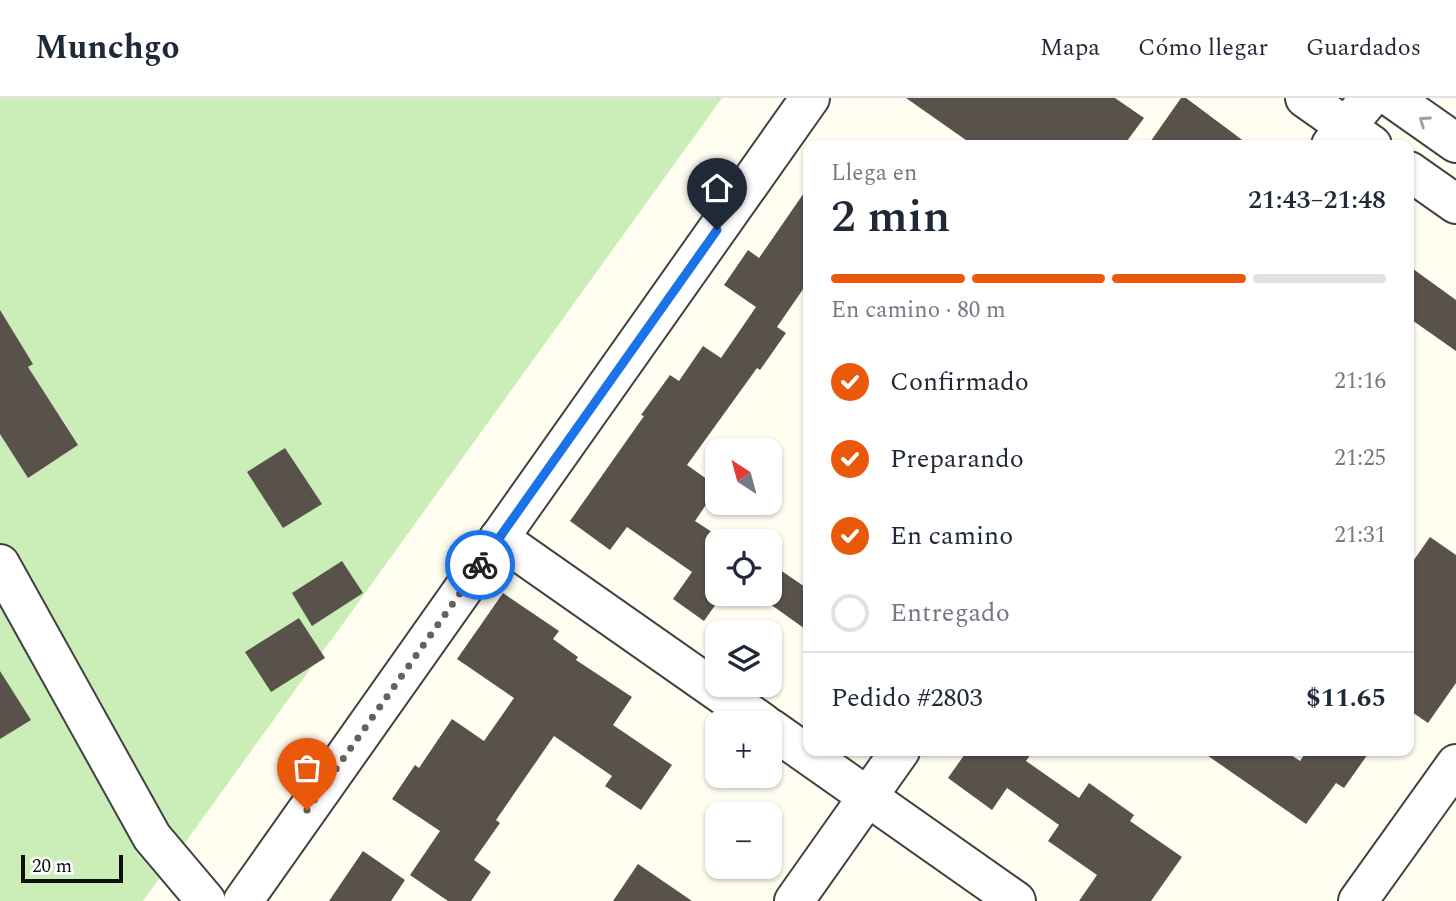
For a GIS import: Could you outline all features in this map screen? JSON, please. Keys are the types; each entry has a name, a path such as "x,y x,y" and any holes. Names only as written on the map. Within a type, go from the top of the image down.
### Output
{"street":[{"path":"243,901 810,98"},
{"path":"1305,98 1349,139 1370,98"},
{"path":"1392,98 1456,143"},
{"path":"1414,175 1456,204"},
{"path":"499,538 745,711"},
{"path":"3,576 152,838 206,901"},
{"path":"782,736 803,751"},
{"path":"810,756 1016,901"},
{"path":"794,901 897,756"},
{"path":"1358,901 1456,764"}],"green space":[{"path":"0,98 722,98 143,901 0,901"}],"building":[{"path":"906,98 1115,98 1144,118 1128,140 966,140"},
{"path":"1181,98 1186,98 1242,140 1152,140"},
{"path":"803,194 803,289 777,327 786,333 760,370 757,368 687,465 705,478 705,506 695,521 707,529 705,529 705,606 714,606 704,621 673,599 692,572 627,527 610,550 570,521 670,375 679,381 703,346 721,358 756,307 724,285 748,250 759,258"},
{"path":"1414,270 1456,300 1456,351 1414,322"},
{"path":"0,310 33,364 28,367 78,445 28,478 0,434"},
{"path":"285,448 322,504 283,528 247,472"},
{"path":"1430,537 1456,555 1456,683 1428,723 1414,713 1414,560"},
{"path":"342,561 363,593 312,626 292,593"},
{"path":"782,571 803,586 803,627 773,606 782,606"},
{"path":"503,593 559,631 553,639 578,657 576,660 632,697 613,725 672,765 641,810 605,786 612,776 554,736 496,820 500,823 474,860 491,872 471,901 448,901 410,875 440,831 392,799 415,765 419,768 452,719 484,741 514,698 457,659"},
{"path":"299,618 325,658 271,692 245,652"},
{"path":"0,671 31,720 0,739"},
{"path":"963,756 1030,756 1026,761 1079,798 1089,783 1134,815 1130,821 1182,857 1151,901 1079,901 1097,875 1048,841 1059,825 1007,788 992,810 948,778"},
{"path":"1208,756 1292,756 1300,761 1304,756 1366,756 1344,788 1336,783 1306,824"},
{"path":"363,851 405,880 391,901 329,901"},
{"path":"638,864 692,901 613,901"}],"way so far":[{"path":"307,810 480,565"}],"route":[{"path":"480,565 717,230"}]}
